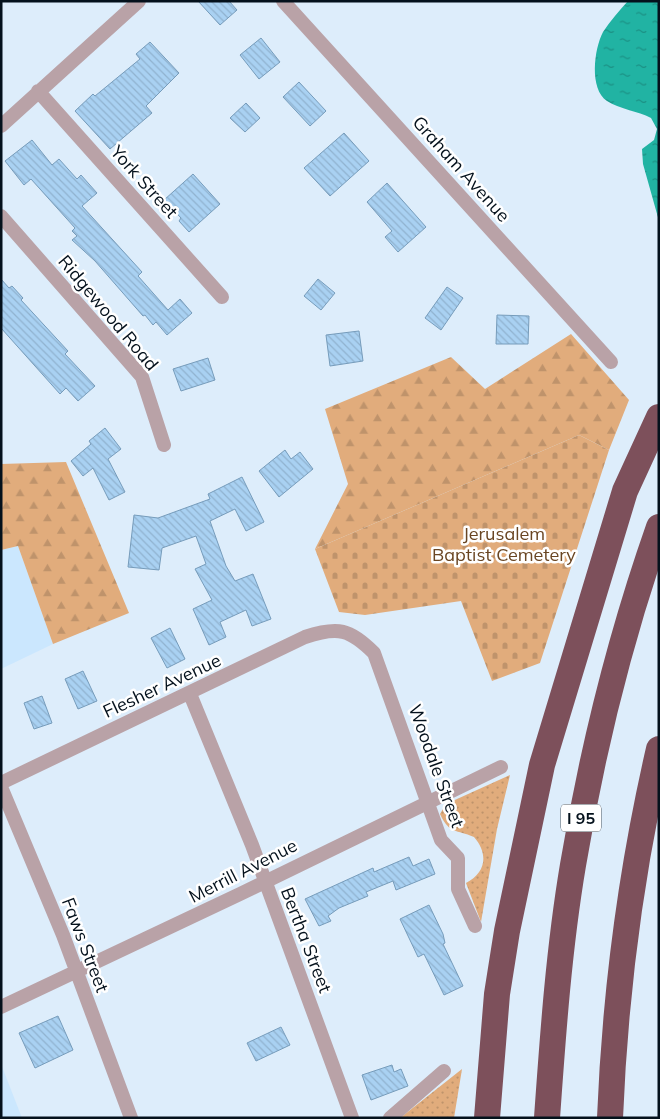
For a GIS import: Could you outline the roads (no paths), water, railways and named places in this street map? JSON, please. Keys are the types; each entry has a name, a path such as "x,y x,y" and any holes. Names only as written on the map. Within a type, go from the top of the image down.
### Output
{"highway":[{"path":"469,1118 473,1093 497,994 507,932 542,765 625,491 659,417"},
{"name":"I 95","path":"547,1118 560,963 573,866 584,806 599,736 623,646 659,526"},
{"path":"610,1118 623,953 633,879 659,749"},
{"path":"487,1118 497,994"}],"street":[{"path":"1,126 139,1"},
{"name":"Graham Avenue","path":"283,1 611,362"},
{"name":"York Street","path":"38,91 222,297"},
{"name":"Ridgewood Road","path":"1,216 142,377 164,445"},
{"name":"Flesher Avenue","path":"1,782 190,694 305,637 329,631 341,631"},
{"name":"Woodale Street","path":"341,631 358,637 374,653 441,840 458,858 458,889 475,926"},
{"name":"Bertha Street","path":"190,694 264,882 352,1118"},
{"name":"Merrill Avenue","path":"1,1007 501,767"},
{"name":"Faws Street","path":"1,787 76,972 131,1118"},
{"path":"390,1118 444,1071"}],"water":[{"path":"628,1 659,1 659,221 643,164 642,149 654,140 657,129 651,118 607,101 601,95 595,78 597,48 603,32"}],"park label":[{"name":"Jerusalem Baptist Cemetery","path":"504,544"}]}
